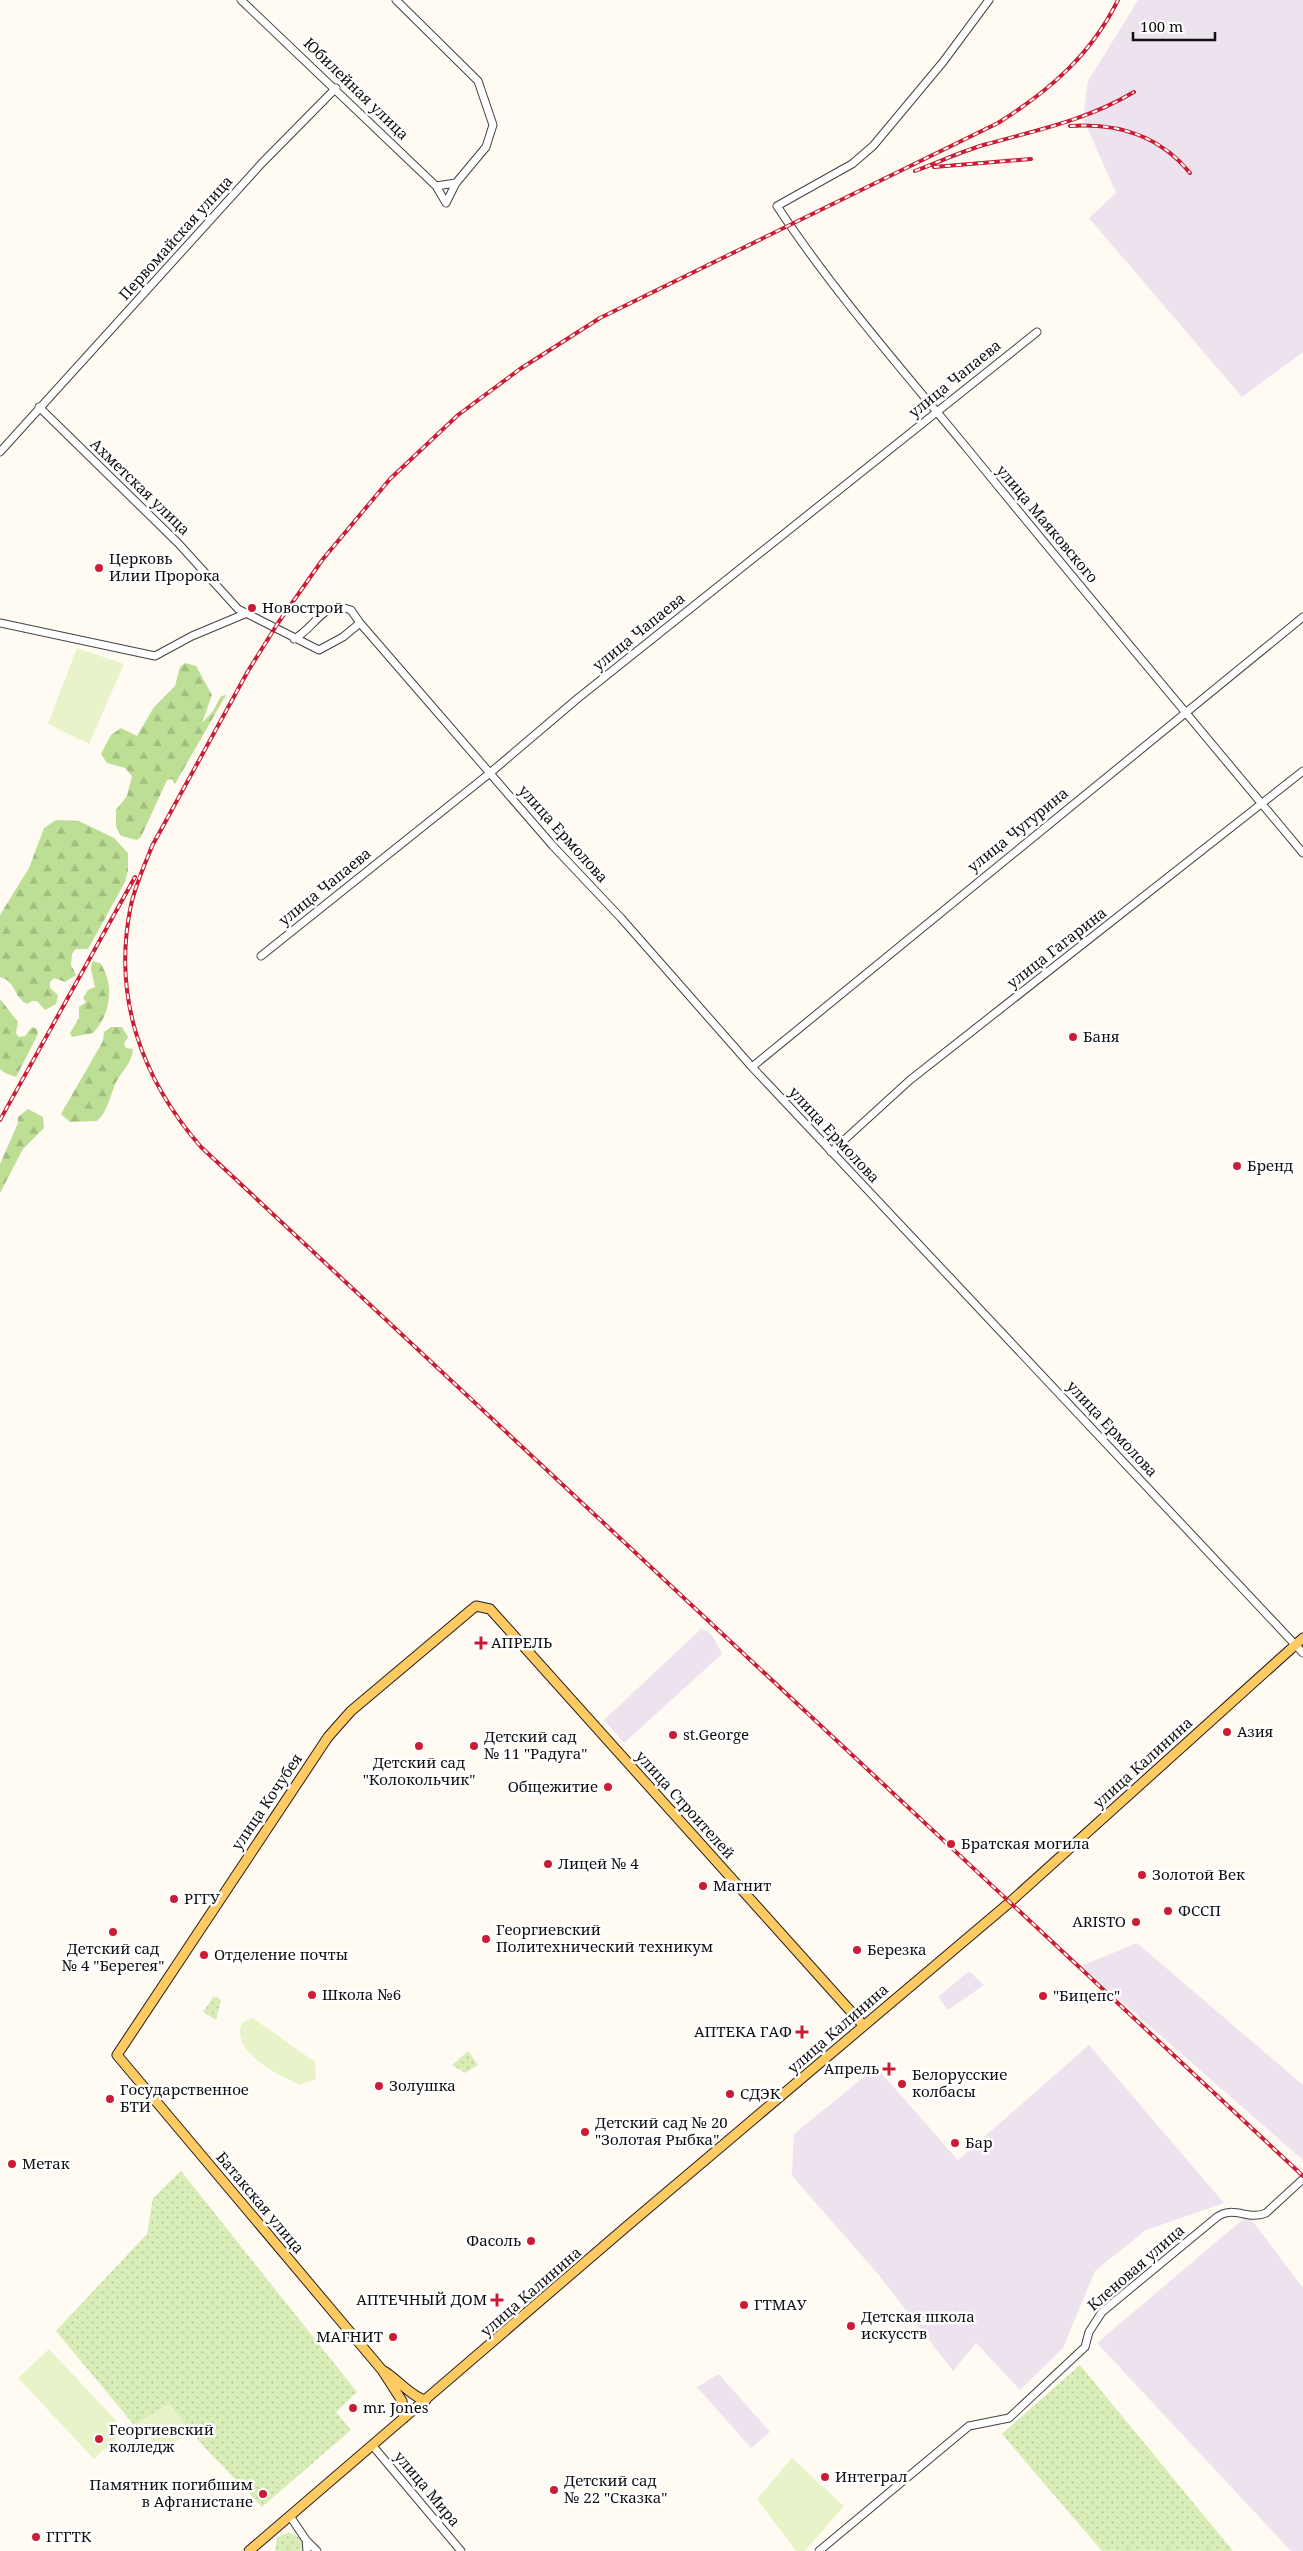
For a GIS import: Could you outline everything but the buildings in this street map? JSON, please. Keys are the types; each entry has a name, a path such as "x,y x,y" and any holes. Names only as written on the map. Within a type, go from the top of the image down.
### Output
{"main road":[{"name":"улица Кочубея","path":"117,2055 328,1736 351,1711 463,1616 476,1606 484,1606"},
{"name":"улица Строителей","path":"484,1606 495,1614 863,2025"},
{"name":"улица Калинина","path":"249,2551 863,2025 1009,1903 1303,1638"},
{"name":"Батакская улица","path":"117,2055 382,2370 402,2401 404,2418"},
{"name":"Батакская улица","path":"382,2370 399,2380 421,2399 426,2400"}],"street":[{"name":"Юбилейная улица","path":"241,0 336,88 436,186 446,203 456,183"},
{"path":"396,0 478,81 493,125 486,147 456,183 436,186"},
{"name":"улица Маяковского","path":"989,0 943,62 873,146 852,164 777,206 812,257 937,412 1125,638 1184,713 1303,853"},
{"name":"Первомайская улица","path":"0,452 262,163 336,88"},
{"name":"улица Чапаева","path":"261,956 490,773 577,699 1037,332"},
{"name":"Ахметская улица","path":"39,407 178,543 238,609 319,650 343,637 360,623"},
{"name":"улица Ермолова","path":"294,638 303,635 327,611 337,606 351,610 360,623 552,846 621,918 686,995 831,1152 1303,1653"},
{"path":"0,623 155,656 192,636 247,613"},
{"name":"улица Чугурина","path":"752,1067 1303,617"},
{"name":"улица Гагарина","path":"831,1152 910,1080 1303,771"},
{"name":"Кленовая улица","path":"819,2551 970,2426 1009,2418 1085,2347 1089,2332 1102,2312 1217,2217 1231,2211 1258,2216 1266,2213 1303,2179"},
{"name":"улица Мира","path":"372,2445 460,2551"},
{"path":"290,2516 306,2540 317,2551"},
{"path":"306,2540 307,2551"}],"shaded area":[{"path":"1138,0 1303,0 1303,352 1242,397 1089,218 1116,193 1083,118 1088,81"},
{"path":"702,1628 712,1635 722,1654 624,1743 604,1720"},
{"path":"1137,1943 1303,2085 1303,2160 1081,1966"},
{"path":"969,1971 984,1985 948,2010 938,1997"},
{"path":"1089,2045 1224,2203 1146,2230 1095,2271 1063,2348 1020,2390 976,2343 953,2371 878,2274 792,2176 794,2134 876,2067 958,2160"},
{"path":"1248,2215 1303,2288 1303,2551 1291,2551 1097,2343"},
{"path":"719,2374 770,2432 751,2448 697,2387"}],"green space":[{"path":"77,648 124,664 89,744 48,724"},
{"path":"185,663 196,666 212,695 202,723 213,711 221,696 226,695 175,784 172,779 167,780 141,837 137,840 121,836 116,826 116,810 127,796 132,776 125,768 107,763 101,754 111,735 121,728 137,736 154,707 175,686 180,667"},
{"path":"56,820 79,821 114,838 128,853 128,871 125,882 88,949 76,949 72,954 71,965 76,975 65,982 54,978 50,982 50,988 58,995 56,1004 45,1010 37,1001 27,1004 20,998 9,982 0,977 0,915 29,868 44,828"},
{"path":"92,961 100,963 108,980 109,999 107,1008 104,1017 93,1033 72,1037 70,1033 79,1018 79,1007 86,1002 83,998 88,990 95,987 91,969"},
{"path":"0,999 18,1022 16,1033 19,1037 25,1036 32,1027 37,1029 38,1034 16,1077 0,1069"},
{"path":"111,1027 122,1027 128,1037 124,1044 126,1048 133,1049 130,1060 116,1082 101,1117 97,1121 70,1122 61,1114 103,1041 104,1032"},
{"path":"28,1109 43,1117 44,1128 23,1149 0,1193 0,1164 18,1123 18,1117"},
{"path":"214,1996 221,2000 216,2020 203,2012"},
{"path":"253,2018 315,2062 316,2079 299,2085 258,2061 243,2043 240,2034 242,2023"},
{"path":"468,2051 478,2065 465,2073 452,2065"},
{"path":"181,2171 357,2392 336,2412 351,2430 262,2507 203,2446 169,2404 134,2425 56,2331 147,2234 153,2198"},
{"path":"49,2349 125,2430 94,2459 18,2378"},
{"path":"1080,2365 1233,2551 1102,2551 1002,2434"},
{"path":"169,2404 191,2431 163,2451 134,2425"},
{"path":"792,2458 844,2506 805,2551 796,2551 757,2499"},
{"path":"289,2532 301,2539 302,2551 275,2551 277,2538"}],"railway":[{"path":"151,848 248,671 278,623 323,559 390,479 458,415 520,369 600,318 998,123 1051,85 1082,55 1107,20 1118,0"},
{"path":"915,171 978,147 1080,117 1116,102 1134,92"},
{"path":"1070,126 1105,127 1136,134 1165,149 1190,173"},
{"path":"934,167 1031,159"},
{"path":"153,844 138,881 131,905 126,939 125,971 129,1003 136,1034 147,1064 162,1093 180,1121 201,1147 1303,2176"},
{"path":"0,1120 135,877"}],"place":[{"name":"Церковь Илии Пророка","path":"99,568"},
{"name":"Новострой","path":"252,608"},
{"name":"Баня","path":"1073,1037"},
{"name":"Бренд","path":"1237,1166"},
{"name":"АПРЕЛЬ","path":"481,1643"},
{"name":"Азия","path":"1227,1732"},
{"name":"st.George","path":"673,1735"},
{"name":"Детский сад \"Колокольчик\"","path":"419,1746"},
{"name":"Детский сад № 11 \"Радуга\"","path":"474,1746"},
{"name":"Общежитие","path":"608,1787"},
{"name":"Братская могила","path":"951,1844"},
{"name":"Лицей № 4","path":"548,1864"},
{"name":"Золотой Век","path":"1142,1875"},
{"name":"Магнит","path":"703,1886"},
{"name":"РГГУ","path":"174,1899"},
{"name":"ФССП","path":"1168,1911"},
{"name":"ARISTO","path":"1136,1922"},
{"name":"Детский сад № 4 \"Берегея\"","path":"113,1932"},
{"name":"Георгиевский Политехнический техникум","path":"486,1939"},
{"name":"Березка","path":"857,1950"},
{"name":"Отделение почты","path":"204,1955"},
{"name":"Школа №6","path":"312,1995"},
{"name":"\"Бицепс\"","path":"1043,1996"},
{"name":"АПТЕКА ГАФ","path":"802,2032"},
{"name":"Апрель","path":"889,2069"},
{"name":"Белорусские колбасы","path":"902,2084"},
{"name":"Золушка","path":"379,2086"},
{"name":"СДЭК","path":"730,2094"},
{"name":"Государственное БТИ","path":"110,2099"},
{"name":"Детский сад № 20 \"Золотая Рыбка\"","path":"585,2132"},
{"name":"Бар","path":"955,2143"},
{"name":"Метак","path":"12,2164"},
{"name":"Фасоль","path":"531,2241"},
{"name":"АПТЕЧНЫЙ ДОМ","path":"497,2300"},
{"name":"ГТМАУ","path":"744,2305"},
{"name":"Детская школа искусств","path":"851,2326"},
{"name":"МАГНИТ","path":"393,2337"},
{"name":"mr. Jones","path":"353,2408"},
{"name":"Георгиевский колледж","path":"99,2439"},
{"name":"Интеграл","path":"825,2477"},
{"name":"Детский сад № 22 \"Сказка\"","path":"554,2490"},
{"name":"Памятник погибшим в Афганистане","path":"263,2494"},
{"name":"ГГГТК","path":"36,2537"}]}
